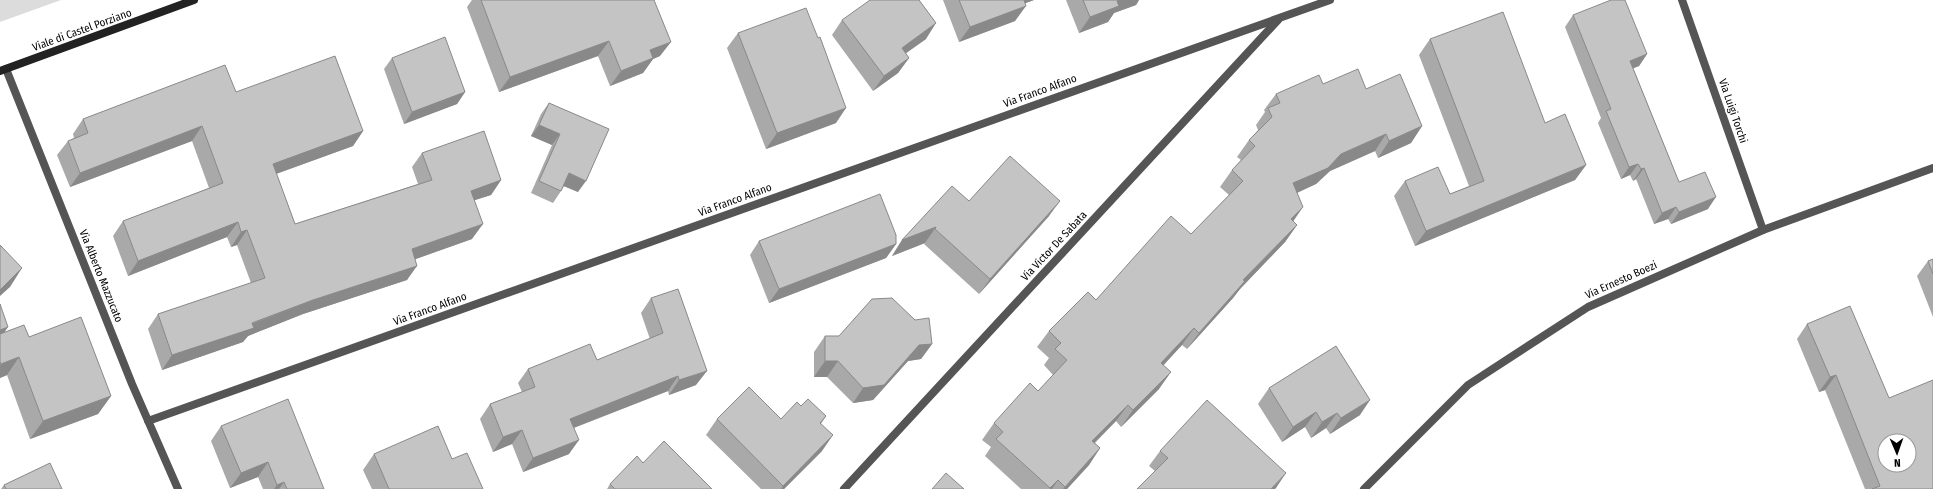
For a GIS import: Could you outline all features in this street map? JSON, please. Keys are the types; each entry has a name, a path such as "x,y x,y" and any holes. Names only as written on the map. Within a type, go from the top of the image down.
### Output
{"street":[{"name":"Viale di Castel Porziano","path":"3,70 194,0"},
{"name":"Via Franco Alfano","path":"148,421 1330,0"},
{"name":"Via Luigi Torchi","path":"1682,0 1763,230"},
{"name":"Via Victor De Sabata","path":"844,489 1280,18"},
{"name":"Via Alberto Mazzucato","path":"3,70 148,421 178,489"},
{"name":"Via Ernesto Boezi","path":"1364,489 1468,385 1588,306 1763,230 1933,168"}],"shaded area":[{"path":"0,0 61,0 0,22"}],"building":[{"path":"481,0 654,0 671,42 650,50 653,58 621,71 609,41 510,77"},
{"path":"870,0 919,0 936,23 902,48 909,58 884,76 842,20"},
{"path":"959,0 1024,0 1026,6 970,27"},
{"path":"1083,0 1118,0 1119,6 1090,17"},
{"path":"1611,0 1625,0 1647,54 1630,61 1679,182 1705,172 1716,197 1679,212 1676,207 1662,213 1644,168 1641,169 1638,164 1629,167 1606,111 1611,109 1573,15"},
{"path":"806,8 818,38 820,37 846,108 777,133 738,33"},
{"path":"1503,12 1545,123 1565,114 1586,165 1426,231 1405,181 1438,167 1450,194 1484,181 1430,39"},
{"path":"445,37 465,92 412,112 392,58"},
{"path":"335,56 363,131 273,164 295,224 432,180 422,153 484,131 501,180 471,191 483,224 412,249 417,266 313,300 252,323 254,328 172,355 158,314 265,278 247,230 241,232 238,222 138,261 123,221 223,183 202,126 80,173 68,141 88,133 83,119 225,65 236,92"},
{"path":"1358,69 1366,89 1400,74 1422,126 1389,141 1386,134 1341,154 1328,168 1293,183 1303,207 1291,219 1297,225 1243,280 1245,281 1199,333 1194,328 1161,363 1171,372 1133,410 1128,405 1092,441 1100,448 1065,487 1058,480 1050,488 996,439 1003,432 994,423 1030,383 1038,391 1067,360 1055,349 1061,343 1049,331 1088,292 1096,300 1171,216 1191,234 1243,181 1232,170 1255,146 1249,140 1272,117 1268,108 1280,103 1276,94 1319,75 1323,84"},
{"path":"549,103 609,129 586,181 569,173 561,191 539,181 560,134 539,125"},
{"path":"1010,156 1060,201 990,279 935,229 936,227 902,240 952,186 969,201"},
{"path":"880,194 896,235 896,244 779,289 759,241"},
{"path":"0,245 22,268 0,290"},
{"path":"1933,259 1933,274 1928,261"},
{"path":"678,289 707,371 679,380 678,376 570,419 579,440 533,458 522,430 503,437 490,404 535,387 528,369 590,344 597,360 663,333 651,298"},
{"path":"892,298 915,320 929,318 932,344 919,345 884,385 863,388 838,361 825,361 825,336 839,336 872,299"},
{"path":"0,304 8,327 0,330"},
{"path":"1850,306 1889,398 1933,380 1933,489 1872,489 1880,486 1836,375 1830,377 1807,324"},
{"path":"81,317 111,396 43,421 19,357 1,364 0,362 0,334 24,325 29,337"},
{"path":"1336,346 1370,400 1341,418 1337,413 1322,422 1316,412 1293,427 1269,388"},
{"path":"749,387 781,419 797,402 801,406 808,399 826,416 820,423 833,435 783,486 717,419"},
{"path":"288,399 324,489 287,489 284,482 277,485 268,462 241,473 221,426"},
{"path":"1207,400 1286,473 1271,489 1137,489 1168,458 1160,451"},
{"path":"438,426 452,459 467,453 483,489 389,489 374,454"},
{"path":"664,441 712,489 615,489 610,484 637,456 643,463"},
{"path":"50,463 62,489 6,489 4,485"},
{"path":"946,473 964,489 932,489"}]}
